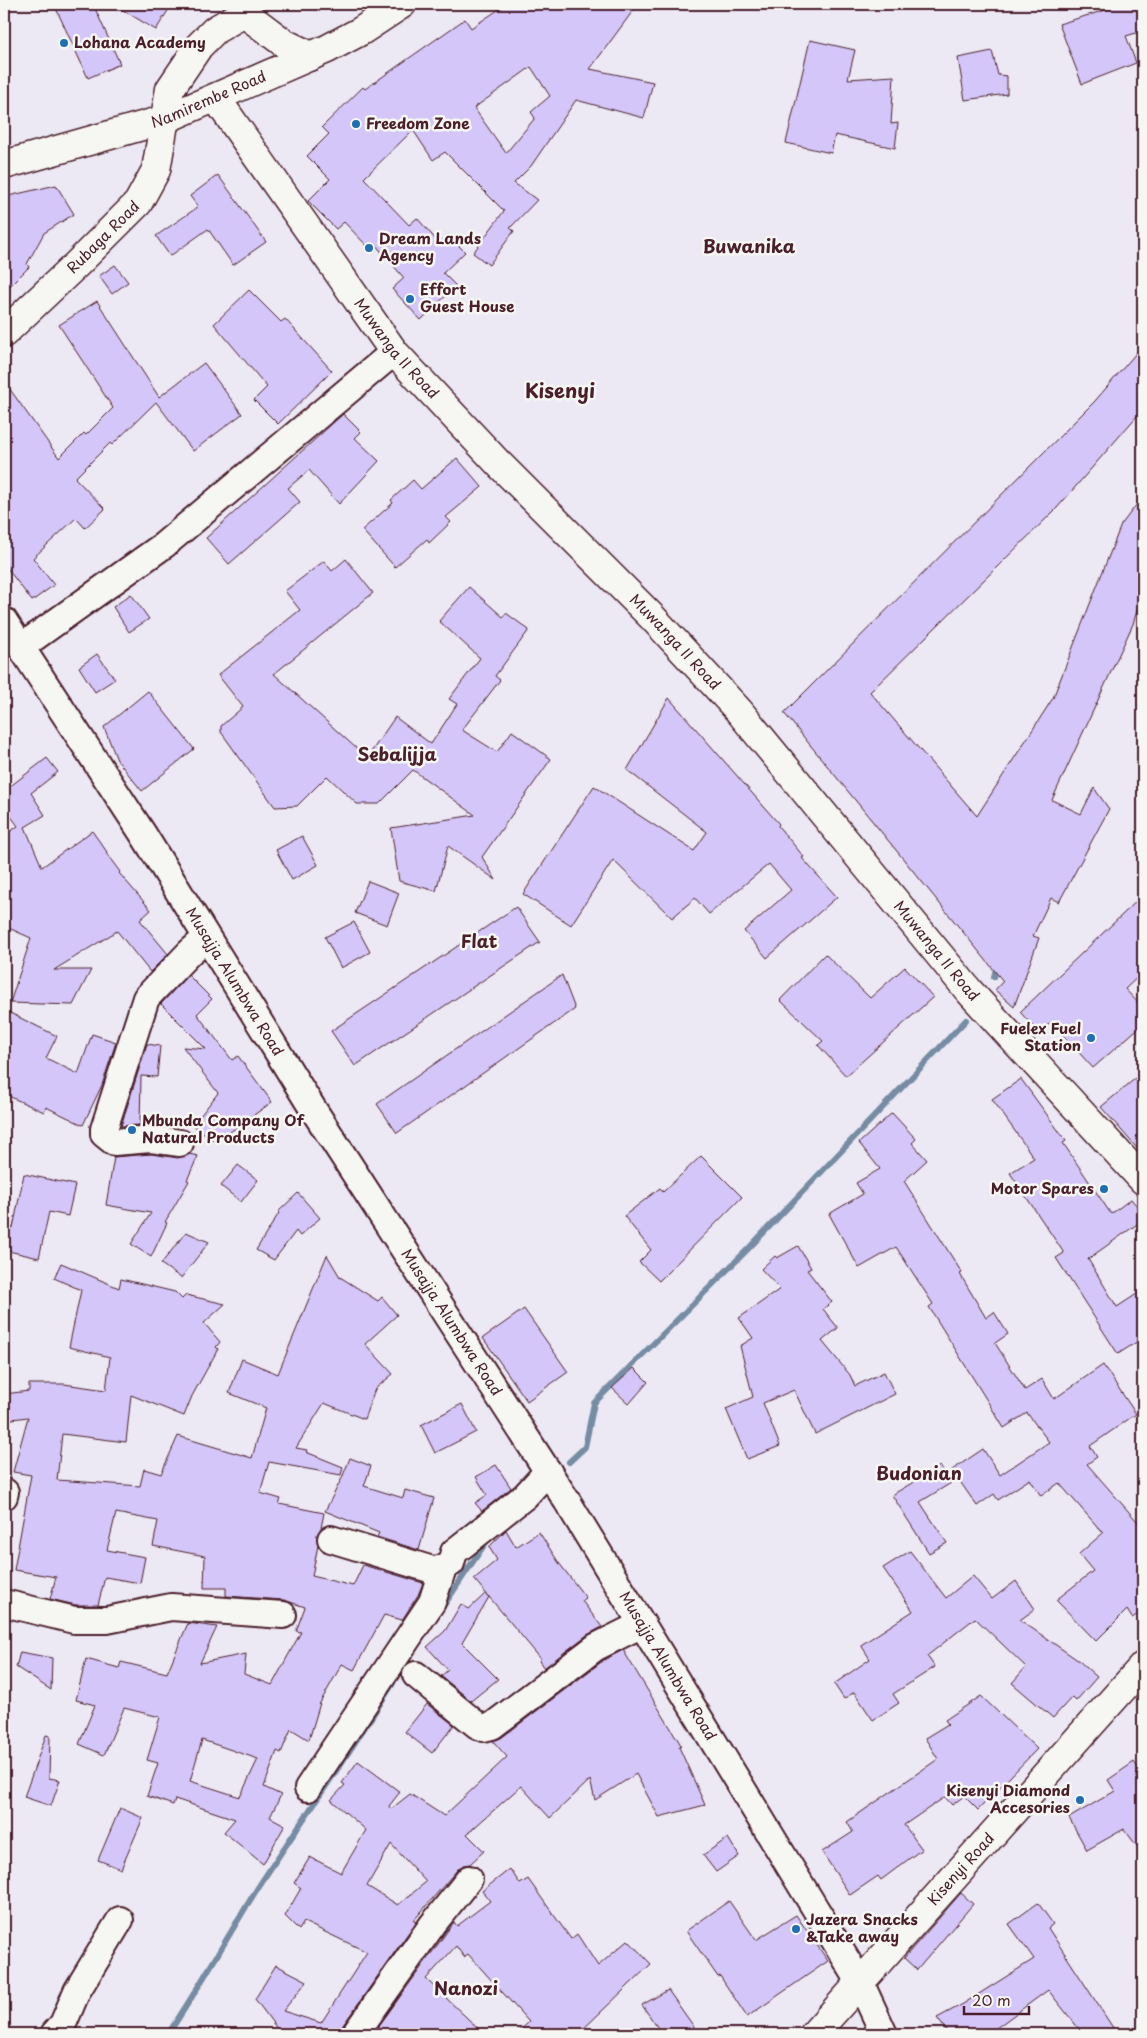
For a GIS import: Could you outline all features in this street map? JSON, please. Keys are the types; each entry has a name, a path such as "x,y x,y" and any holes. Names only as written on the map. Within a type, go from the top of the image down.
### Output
{"street":[{"name":"Namirembe Road","path":"4,164 163,120 311,56 362,31 397,5"},
{"path":"245,8 284,43 311,56"},
{"name":"Rubaga Road","path":"4,333 138,204 156,170 163,120 170,88 184,66 215,30 245,8"},
{"name":"Muwanga II Road","path":"216,98 394,352 498,463 653,618 739,711 969,991 1143,1180"},
{"path":"21,647 164,545 394,352"},
{"name":"Musajja Alumbwa Road","path":"4,621 143,834 313,1109 548,1471 860,1982 884,2034"},
{"path":"180,1144 151,1139 114,1142 104,1134 104,1129 146,998 189,952 206,938"},
{"path":"331,1539 436,1571 451,1563 454,1552 525,1496 548,1471"},
{"path":"308,1788 432,1602 443,1568"},
{"path":"4,1603 74,1620 107,1620 171,1607 283,1615"},
{"path":"416,1675 477,1725 484,1728 492,1726 596,1647 642,1624"},
{"name":"Kisenyi Road","path":"814,2034 1143,1666"},
{"path":"355,2034 433,1924 469,1880"},
{"path":"54,2034 63,2024 77,1991 120,1920"}],"building":[{"path":"54,4 93,4 120,64 88,78"},
{"path":"113,4 172,4 156,30"},
{"path":"507,4 638,4 590,69 653,82 644,118 576,100 531,166 514,183 537,200 510,228 514,231 489,265 473,253 504,211 445,152 433,160 413,130 364,178 409,225 417,218 439,243 448,235 465,252 443,273 456,286 421,320 392,289 404,278 374,243 369,248 344,222 336,229 308,201 330,179 307,156 329,134 322,127 363,87 365,89 465,19 471,28","holes":["531,67 550,96 531,112 535,118 506,153 474,108"]},
{"path":"1110,4 1143,4 1143,31 1126,36 1136,63 1082,84 1059,24 1112,8"},
{"path":"810,40 855,50 848,79 894,76 891,124 898,123 895,148 835,135 831,153 786,143"},
{"path":"992,51 998,75 1007,76 1007,94 965,100 958,58"},
{"path":"218,175 266,242 233,265 208,229 170,256 156,236 198,207 190,196"},
{"path":"56,185 74,214 44,233 27,264 29,267 4,292 4,197"},
{"path":"115,265 128,282 112,294 99,276"},
{"path":"249,290 281,322 285,319 332,371 278,424 254,400 267,387 214,324"},
{"path":"97,301 159,397 204,363 242,414 193,451 156,402 112,445 110,443 75,478 105,509 85,528 76,518 33,558 54,585 32,601 4,564 4,381 59,458 113,408 59,325"},
{"path":"1143,345 1143,409 1057,508 870,692 977,816 1053,698 1121,525 1143,496 1143,591 1133,624 1052,800 1081,814 1094,788 1109,809 1059,902 1051,898 1033,936 1039,938 1014,1007 995,990 1003,981 784,713 1095,401"},
{"path":"343,414 361,432 355,438 379,461 339,504 309,470 288,488 300,502 229,564 206,538"},
{"path":"457,458 482,487 446,517 451,522 429,543 427,539 395,567 362,530 393,503 391,500 413,480 421,489"},
{"path":"346,559 373,593 274,674 367,758 395,717 431,744 457,704 449,699 480,658 439,621 469,587 503,617 506,613 529,630 495,676 500,680 462,730 497,752 512,731 551,759 482,857 496,880 448,846 436,891 399,881 391,828 475,815 413,770 379,804 357,804 327,776 297,806 275,807 221,732 221,726 243,707 218,675 300,610 285,591 324,561 332,571"},
{"path":"131,594 149,619 129,632 113,607"},
{"path":"97,654 115,679 95,692 79,667"},
{"path":"148,691 194,749 142,791 117,760 104,727"},
{"path":"669,698 779,824 778,826 804,857 802,858 837,897 767,958 744,931 791,890 769,864 709,914 695,898 672,918 613,860 571,925 523,894 594,786 694,851 707,832 627,770"},
{"path":"47,758 58,772 31,793 45,815 25,827 42,867 92,831 119,873 151,910 140,920 168,954 150,972 117,931 54,970 91,970 73,1005 10,1003 31,938 4,926 4,836 18,826 4,807 4,791"},
{"path":"302,836 318,865 292,880 276,850"},
{"path":"368,881 399,893 387,925 355,913"},
{"path":"1143,895 1143,972 1125,989 1143,1008 1143,1024 1093,1068 1051,1022 1039,1033 1020,1012"},
{"path":"516,907 540,942 355,1066 331,1031"},
{"path":"354,922 370,952 341,968 325,937"},
{"path":"825,954 870,998 905,967 933,997 846,1076 818,1045 823,1041 780,1000"},
{"path":"188,975 212,999 197,1014 232,1060 238,1056 272,1102 216,1142 193,1125 218,1093 183,1047 206,1049 161,1004"},
{"path":"562,975 575,1009 397,1133 377,1104"},
{"path":"4,1010 57,1036 46,1058 78,1074 92,1034 116,1042 102,1085 83,1125 46,1107 44,1112 4,1094"},
{"path":"147,1044 160,1046 157,1077 141,1076 140,1125 121,1126"},
{"path":"1143,1072 1143,1155 1101,1107"},
{"path":"1021,1079 1066,1141 1063,1143 1111,1214 1131,1199 1143,1213 1143,1220 1088,1259 1117,1307 1143,1290 1143,1338 1118,1354 1056,1258 1064,1253 1010,1173 1034,1158 992,1099"},
{"path":"892,1113 916,1139 912,1143 927,1160 904,1181 962,1273 960,1274 986,1318 994,1312 1008,1334 995,1343 1025,1390 1042,1379 1054,1399 1103,1365 1136,1414 1090,1446 1097,1457 1087,1464 1143,1528 1143,1611 1132,1618 1127,1610 1096,1641 1056,1600 1093,1571 1079,1554 1103,1533 1059,1483 1041,1496 1030,1479 998,1500 994,1494 977,1506 952,1470 983,1449 1000,1475 1049,1442 1027,1413 1004,1428 929,1307 933,1304 896,1247 859,1268 829,1214 863,1194 856,1183 880,1169 859,1143"},
{"path":"151,1154 178,1158 189,1154 198,1156 187,1180 189,1181 165,1222 167,1223 151,1257 131,1244 151,1213 106,1205 114,1157"},
{"path":"701,1156 742,1197 659,1281 639,1262 651,1250 624,1216 660,1188 663,1192"},
{"path":"238,1165 258,1180 241,1202 221,1186"},
{"path":"24,1174 75,1185 68,1216 49,1212 39,1258 4,1250 4,1225 13,1228"},
{"path":"298,1193 320,1218 300,1236 296,1231 274,1260 256,1250 278,1212"},
{"path":"186,1232 209,1242 181,1278 161,1264"},
{"path":"798,1246 811,1268 807,1270 832,1302 823,1309 838,1328 822,1341 850,1375 855,1386 884,1372 895,1394 815,1434 794,1390 763,1403 780,1446 747,1459 726,1409 753,1397 740,1346 753,1338 739,1318 780,1289 761,1269 775,1256 777,1258"},
{"path":"327,1255 340,1277 378,1301 382,1297 397,1315 365,1344 393,1374 375,1389 364,1419 324,1403 296,1448 307,1450 306,1452 343,1467 341,1475 269,1462 260,1493 281,1499 279,1504 324,1513 321,1528 317,1535 318,1545 312,1576 353,1586 363,1565 423,1583 418,1595 402,1620 384,1615 354,1670 342,1664 320,1703 309,1740 291,1729 281,1753 277,1751 264,1787 281,1795 270,1817 285,1825 263,1864 224,1832 235,1819 175,1799 173,1805 147,1796 158,1763 147,1760 160,1717 124,1708 104,1755 79,1744 95,1705 76,1700 86,1659 119,1668 121,1662 167,1673 188,1623 217,1627 200,1663 246,1654 244,1674 272,1685 301,1632 296,1631 305,1607 284,1600 226,1596 226,1588 204,1588 205,1556 153,1546 158,1521 116,1513 107,1550 145,1557 140,1583 105,1577 98,1605 76,1605 50,1599 56,1577 14,1570 31,1475 13,1472 28,1417 4,1420 4,1394 29,1391 29,1384 64,1384 106,1390 110,1357 69,1347 81,1290 54,1278 61,1263 119,1288 121,1279 175,1292 182,1299 186,1295 225,1304 204,1323 220,1342 192,1396 184,1416 131,1395 126,1442 62,1434 57,1480 140,1486 144,1469 161,1474 178,1436 252,1458 266,1408 229,1393 242,1359 278,1374","holes":["202,1740 258,1759 240,1797 190,1781"]},
{"path":"524,1309 568,1372 527,1401 483,1338"},
{"path":"634,1368 648,1382 629,1404 612,1388"},
{"path":"462,1404 476,1432 435,1453 421,1425"},
{"path":"350,1458 371,1466 364,1486 403,1498 405,1490 434,1498 419,1550 377,1537 379,1533 325,1511"},
{"path":"496,1465 511,1488 482,1511 475,1503 487,1495 476,1477"},
{"path":"940,1466 951,1483 920,1502 947,1543 929,1553 892,1495"},
{"path":"506,1530 516,1547 539,1532 559,1563 586,1598 582,1601 602,1627 587,1635 544,1668 539,1661 541,1659 474,1579 497,1560 489,1547"},
{"path":"910,1551 946,1598 973,1576 992,1599 1016,1581 1035,1609 1020,1620 1079,1661 1097,1677 1076,1701 1072,1697 1053,1718 1012,1683 1026,1667 975,1618 927,1656 935,1667 893,1694 899,1703 873,1720 854,1692 844,1699 834,1684 870,1659 861,1645 913,1611 883,1568"},
{"path":"485,1594 489,1597 462,1643 498,1679 471,1701 441,1676 448,1670 427,1647 445,1631 461,1604 469,1609"},
{"path":"623,1650 681,1745 679,1747 705,1805 659,1817 636,1774 595,1800 590,1780 550,1818 521,1786 467,1834 484,1851 470,1864 463,1865 457,1870 414,1920 416,1922 343,2025 340,2034 281,2034 255,1999 276,1965 307,1981 283,2011 321,2023 367,1952 304,1922 299,1930 285,1916 301,1888 294,1883 310,1857 341,1873 366,1830 331,1800 345,1785 342,1783 358,1761 400,1792 389,1806 391,1809 410,1794 444,1816 507,1757 493,1741 501,1738 604,1660","holes":["391,1844 426,1882 398,1905 367,1886"]},
{"path":"20,1652 52,1658 51,1690 16,1667"},
{"path":"981,1696 1037,1749 978,1810 964,1796 952,1805 945,1797 904,1825 922,1849 881,1880 878,1876 850,1895 822,1852 853,1832 847,1822 938,1759 925,1738 948,1724 945,1720"},
{"path":"427,1704 454,1725 432,1753 405,1732"},
{"path":"46,1735 50,1736 49,1778 60,1780 51,1806 24,1797"},
{"path":"1134,1762 1143,1775 1143,1854 1124,1829 1087,1850 1069,1818 1115,1791 1108,1780"},
{"path":"120,1808 143,1818 121,1869 98,1860"},
{"path":"728,1838 739,1856 716,1872 703,1855"},
{"path":"510,1869 520,1884 528,1879 571,1939 577,1934 598,1966 628,1940 651,1964 578,2034 516,2034 529,2022 468,1954 464,1957 456,1946 426,1979 484,2034 373,2034 454,1922 457,1926 490,1901 482,1891"},
{"path":"961,1893 973,1904 917,1970 904,1958"},
{"path":"729,1901 756,1940 796,1915 828,1961 747,2017 720,1976 718,1977 686,1931"},
{"path":"1038,1903 1053,1924 1048,1928 1117,2034 1083,2034 1048,1990 988,2034 949,2034 937,2018 963,2004 1034,1959 1009,1924"},
{"path":"668,1990 699,2034 662,2034 642,2005"}],"waterway":[{"path":"994,977 997,964"},
{"path":"569,1462 585,1447 594,1403 749,1248 966,1020"},
{"path":"442,1608 488,1539"},
{"path":"168,2034 257,1889 393,1683"}],"place":[{"name":"Lohana Academy","path":"64,43"},
{"name":"Freedom Zone","path":"356,124"},
{"name":"Dream Lands Agency","path":"369,248"},
{"name":"Effort Guest House","path":"410,299"},
{"name":"Fuelex Fuel Station","path":"1091,1038"},
{"name":"Mbunda Company Of Natural Products","path":"132,1130"},
{"name":"Motor Spares","path":"1104,1189"},
{"name":"Kisenyi Diamond Accesories","path":"1080,1800"},
{"name":"Jazera Snacks &Take away","path":"796,1929"}],"district":[{"name":"Buwanika","path":"749,247"},
{"name":"Kisenyi","path":"560,391"},
{"name":"Sebalijja","path":"397,755"},
{"name":"Flat","path":"479,942"},
{"name":"Budonian","path":"919,1474"},
{"name":"Nanozi","path":"466,1989"}]}
